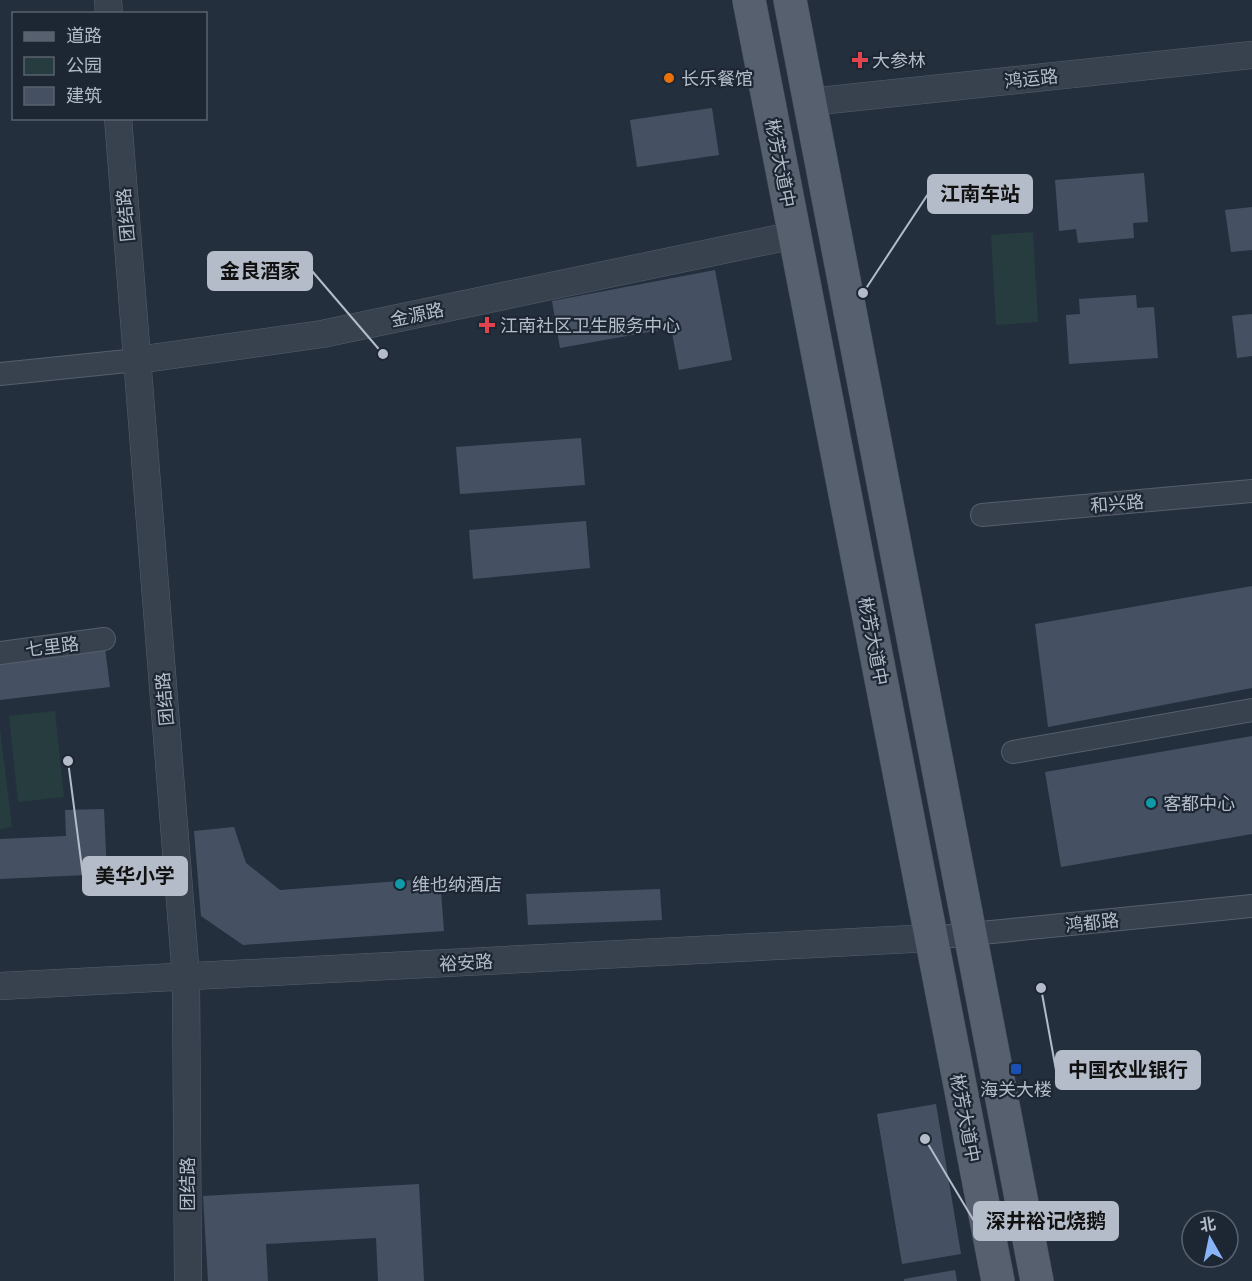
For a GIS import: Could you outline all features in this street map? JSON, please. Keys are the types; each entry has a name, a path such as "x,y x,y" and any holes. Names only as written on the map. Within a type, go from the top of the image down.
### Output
{"main road":[{"name":"彬芳大道中","path":"749,0 998,1281"},
{"path":"790,0 1037,1281"}],"street":[{"name":"鸿运路","path":"810,102 1252,55"},
{"name":"团结路","path":"118,120 186,977 188,1281"},
{"name":"金源路","path":"0,374 137,360 322,334 795,235"},
{"name":"和兴路","path":"982,515 1252,491"},
{"name":"七里路","path":"0,653 104,639"},
{"path":"1013,752 1252,710"},
{"name":"鸿都路","path":"932,938 1252,906"},
{"name":"裕安路","path":"0,986 932,938"}],"green space":[{"path":"1033,232 1038,322 996,325 991,235"},
{"path":"55,711 64,797 18,802 9,716"},
{"path":"0,728 12,827 0,829"}],"building":[{"path":"712,108 719,155 637,167 630,120"},
{"path":"1144,173 1148,222 1133,223 1134,238 1078,243 1076,229 1059,231 1055,180"},
{"path":"1252,207 1252,250 1231,252 1225,210"},
{"path":"715,270 732,360 679,370 671,328 560,348 552,301"},
{"path":"1136,295 1137,308 1154,307 1158,358 1069,364 1066,315 1080,314 1079,299"},
{"path":"1252,314 1252,356 1237,358 1232,316"},
{"path":"581,438 585,485 460,494 456,447"},
{"path":"586,521 590,568 473,579 469,530"},
{"path":"1252,586 1252,688 1048,727 1035,624"},
{"path":"104,640 110,687 0,700 0,652"},
{"name":"客都中心","path":"1252,736 1252,834 1061,867 1045,772"},
{"path":"104,809 107,874 0,879 0,839 66,836 65,810"},
{"name":"维也纳酒店","path":"234,827 246,863 280,890 440,878 444,931 243,945 201,916 194,831"},
{"path":"660,889 662,920 528,925 526,894"},
{"path":"936,1104 961,1254 902,1264 877,1114"},
{"path":"419,1184 424,1281 378,1281 376,1238 266,1244 268,1281 208,1281 203,1196"},
{"path":"955,1270 957,1281 904,1281 904,1279"}],"place":[{"name":"大参林","path":"860,60"},
{"name":"长乐餐馆","path":"669,78"},
{"name":"江南车站","path":"863,293"},
{"name":"江南社区卫生服务中心","path":"487,325"},
{"name":"金良酒家","path":"383,354"},
{"name":"美华小学","path":"68,761"},
{"name":"客都中心","path":"1151,803"},
{"name":"维也纳酒店","path":"400,884"},
{"name":"中国农业银行","path":"1041,988"},
{"name":"海关大楼","path":"1016,1069"},
{"name":"深井裕记烧鹅","path":"925,1139"}]}
